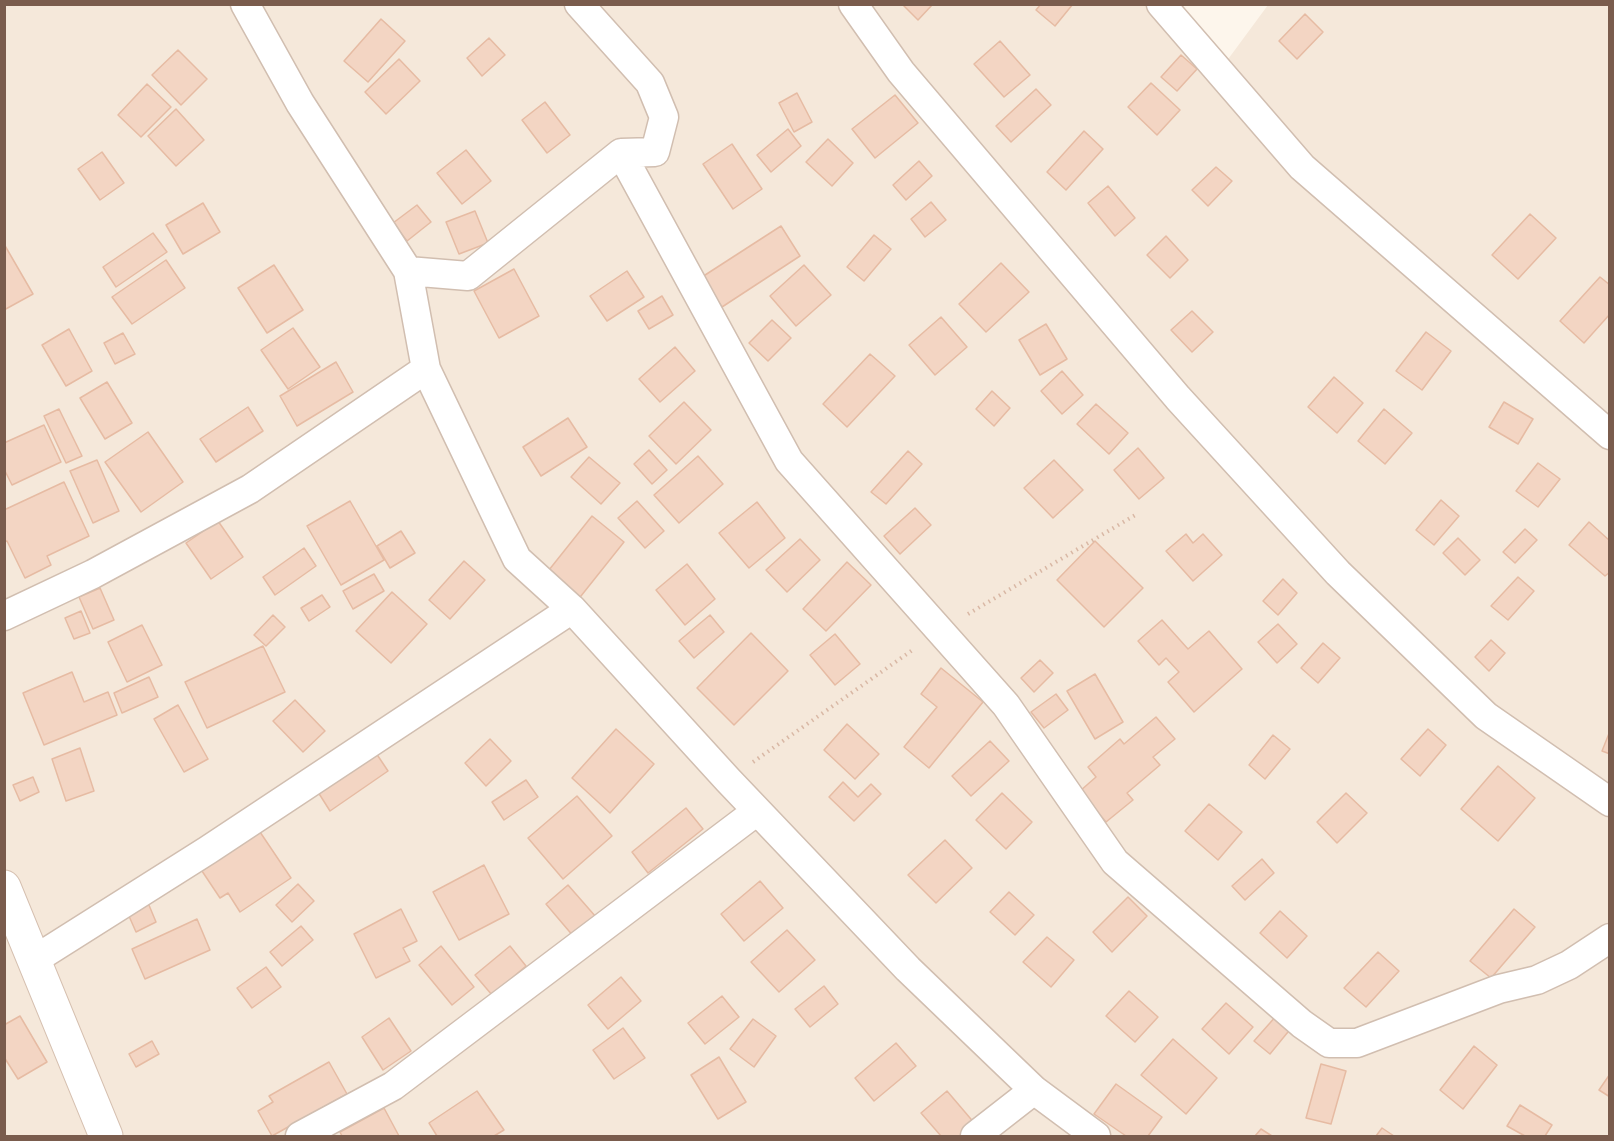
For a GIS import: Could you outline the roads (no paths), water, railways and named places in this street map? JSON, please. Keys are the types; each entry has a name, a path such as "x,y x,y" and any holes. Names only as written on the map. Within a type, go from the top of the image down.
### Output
{"main road":[{"path":"4,886 106,1137"}],"street":[{"path":"245,4 300,103 408,271 426,369 517,559 572,609 757,811 908,969 1034,1090 1096,1137"},
{"path":"408,271 468,276 621,153 655,152 664,117 650,83 579,4"},
{"path":"853,4 901,72 1178,398 1338,573 1486,716 1610,802"},
{"path":"1161,4 1302,167 1610,435"},
{"path":"621,153 789,461 1006,705 1115,862 1302,1024 1329,1043 1357,1043 1499,989 1537,980 1569,965 1610,938"},
{"path":"4,616 93,574 250,489 426,369"},
{"path":"34,960 208,850 572,609"},
{"path":"300,1137 393,1086 757,811"},
{"path":"975,1137 1034,1090"}]}
